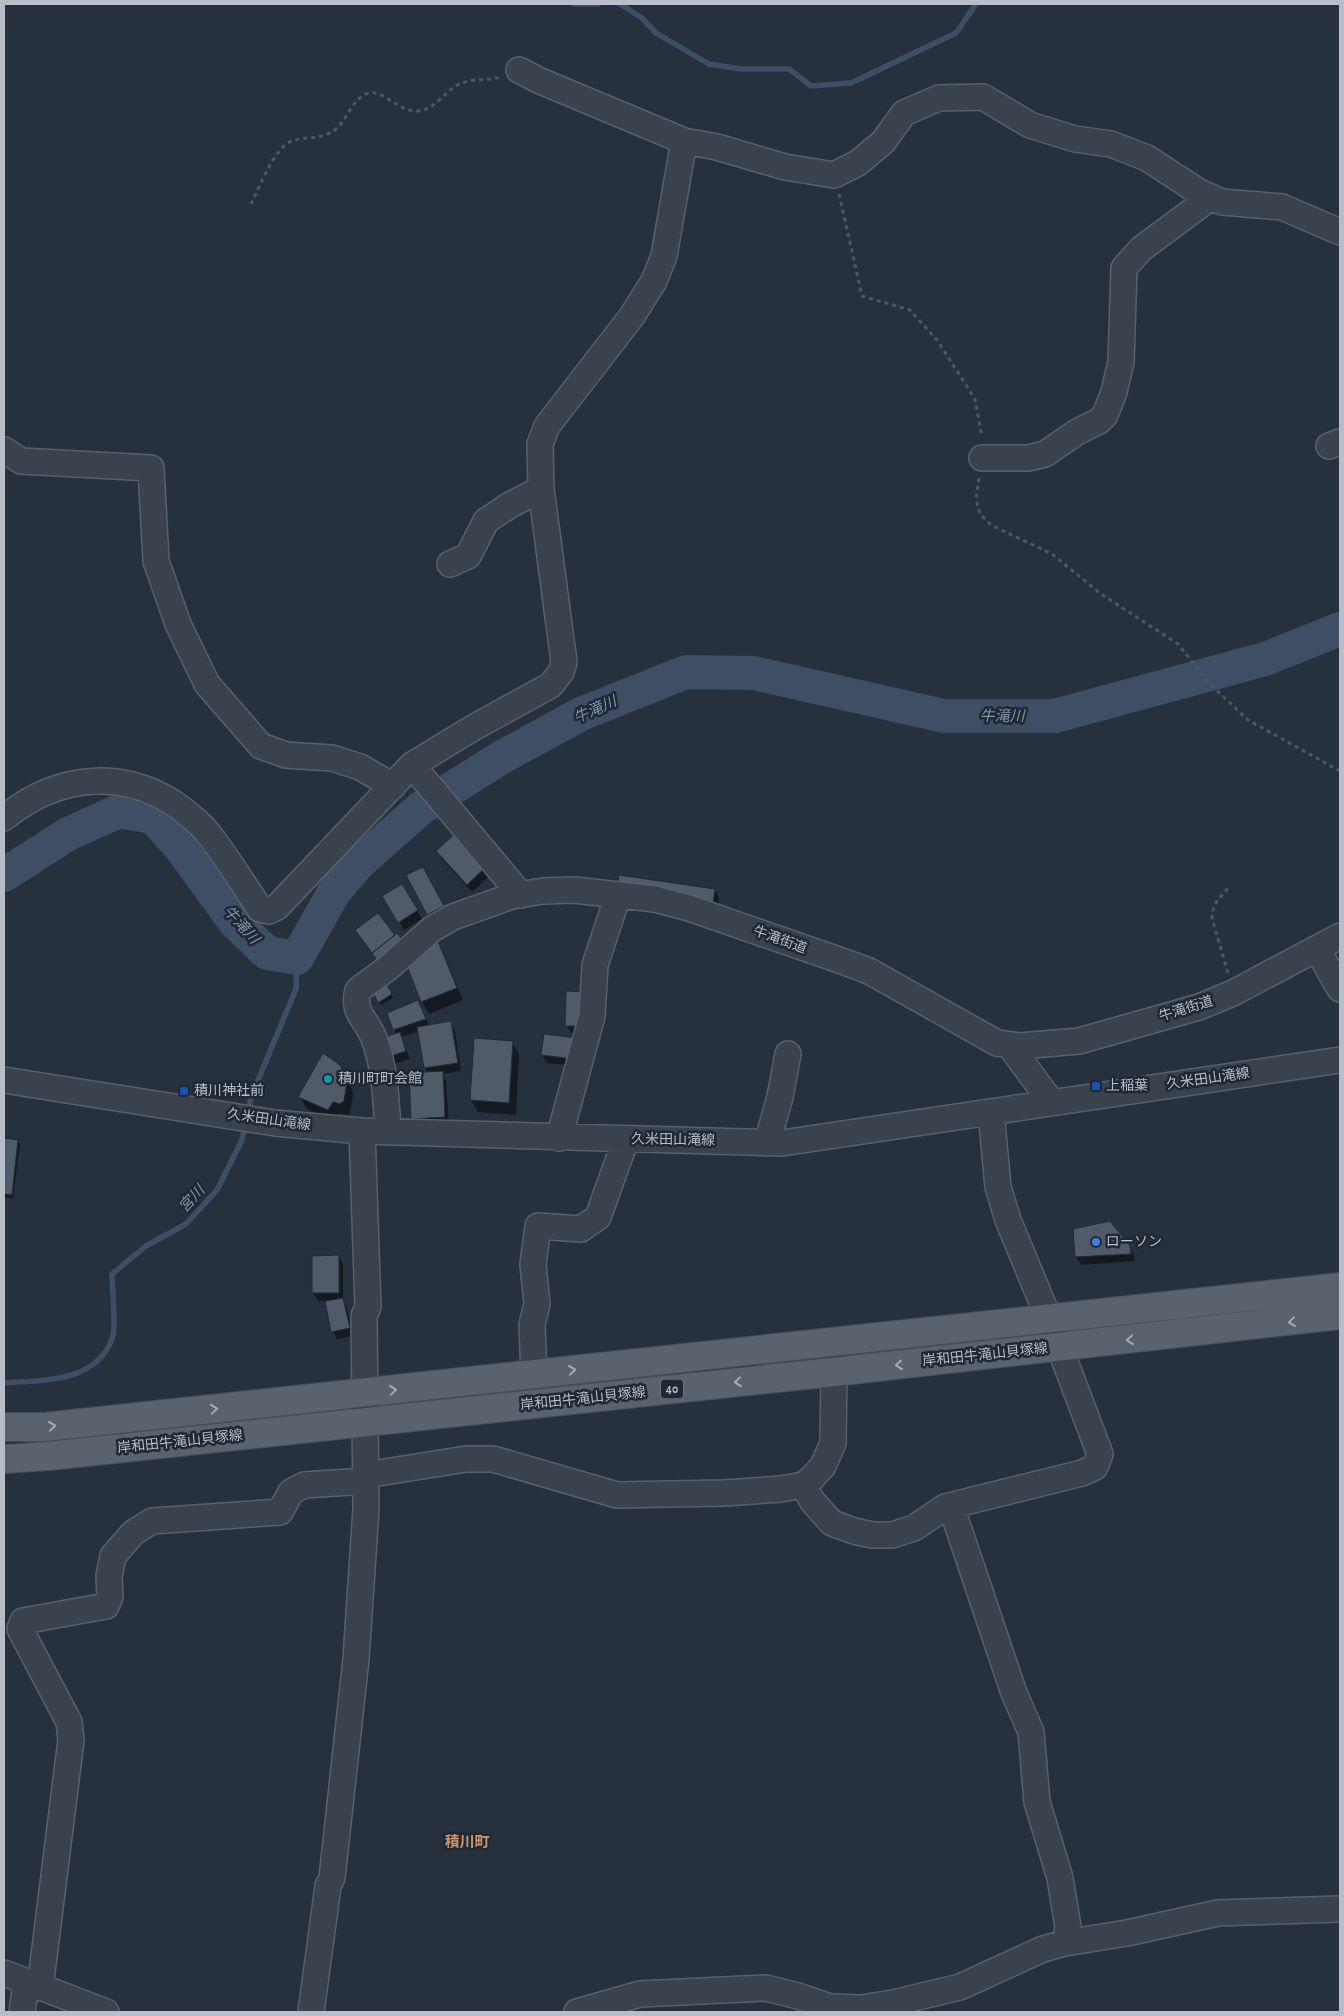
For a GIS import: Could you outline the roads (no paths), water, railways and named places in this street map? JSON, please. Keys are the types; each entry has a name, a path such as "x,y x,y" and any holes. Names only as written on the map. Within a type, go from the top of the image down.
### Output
{"main road":[{"name":"岸和田牛滝山貝塚線","path":"4,1427 44,1427 1049,1320 1340,1287"},
{"name":"岸和田牛滝山貝塚線","path":"4,1459 49,1456 834,1372 1340,1315"}],"street":[{"path":"519,70 538,80 684,141 717,147 785,167 834,175 858,163 883,142 904,113 939,98 983,97 1030,125 1075,139 1111,144 1147,158 1199,192 1222,202 1282,207 1340,232"},
{"path":"4,818 30,800 58,787 88,781 115,781 142,787 169,800 202,827 260,909 269,911 278,907 412,765 473,728 551,685 561,672 564,662 541,490 540,444 546,426 632,316 654,281 664,256 684,141"},
{"path":"982,458 1028,458 1045,454 1077,432 1099,421 1105,415 1114,392 1121,362 1124,268 1140,249 1211,197"},
{"path":"4,450 21,460 152,468 156,561 178,624 208,684 261,746 286,755 332,758 360,767 393,786"},
{"path":"450,564 468,556 486,521 510,505 541,490"},
{"path":"412,765 521,895"},
{"name":"牛滝街道","path":"388,1131 386,1098 380,1062 373,1036 360,1015 355,1001 358,990 388,968 432,929 453,917 481,906 521,895 543,891 574,890 655,899 689,908 868,971 989,1039 1010,1046 1045,1045 1079,1041 1199,1007 1233,993 1340,936"},
{"path":"558,1138 592,1016 595,966 618,895"},
{"path":"1317,949 1340,989"},
{"path":"1010,1046 1052,1103"},
{"path":"767,1143 780,1097 788,1054"},
{"name":"久米田山滝線","path":"4,1080 275,1123 362,1131 782,1143 1340,1060"},
{"path":"803,1485 813,1502 832,1522 854,1531 872,1535 892,1535 914,1528 945,1507 1082,1473 1095,1467 1100,1454 1049,1320 1008,1220 998,1187 991,1112"},
{"path":"311,2012 328,1886 332,1878 356,1659 366,1509 364,1316 368,1307 362,1131"},
{"path":"534,1374 532,1325 537,1304 534,1264 538,1226 581,1229 598,1217 626,1139"},
{"path":"22,2012 23,1981 71,1740 69,1722 20,1629 23,1621 106,1606 110,1597 109,1576 114,1556 133,1533 152,1521 280,1512 291,1492 304,1485 366,1478 466,1459 493,1459 616,1495 724,1493 781,1489 803,1485 824,1466 833,1443 834,1372"},
{"path":"951,1506 1014,1693 1031,1732 1037,1802 1060,1878 1068,1927 1065,1944"},
{"path":"577,2012 640,1994 766,1988 830,2007 861,2008 893,2003 960,1986 1043,1949 1065,1944 1127,1933 1218,1913 1340,1910"},
{"path":"23,1981 106,2012"}],"waterway":[{"path":"574,4 598,4"},
{"path":"620,4 642,18 656,33 709,64 741,69 789,69 811,86 851,83 956,33 976,4"},
{"name":"牛滝川","path":"4,875 68,834 119,811 153,817 181,848 234,921 267,953 297,958 334,892 359,863 421,808 502,757 581,714 686,672 754,673 944,716 1055,716 1265,659 1340,629"},
{"name":"宮川","path":"248,1113 251,1097 296,989 297,958"},
{"name":"宮川","path":"4,1383 68,1376 82,1371 95,1363 106,1351 114,1331 112,1274 146,1246 186,1224 217,1190 242,1140 245,1125"}],"place":[{"name":"積川町町会館","path":"328,1079"},
{"name":"上稲葉","path":"1096,1086"},
{"name":"積川神社前","path":"184,1091"},
{"name":"ローソン","path":"1096,1242"}],"district":[{"name":"積川町","path":"467,1842"}]}
